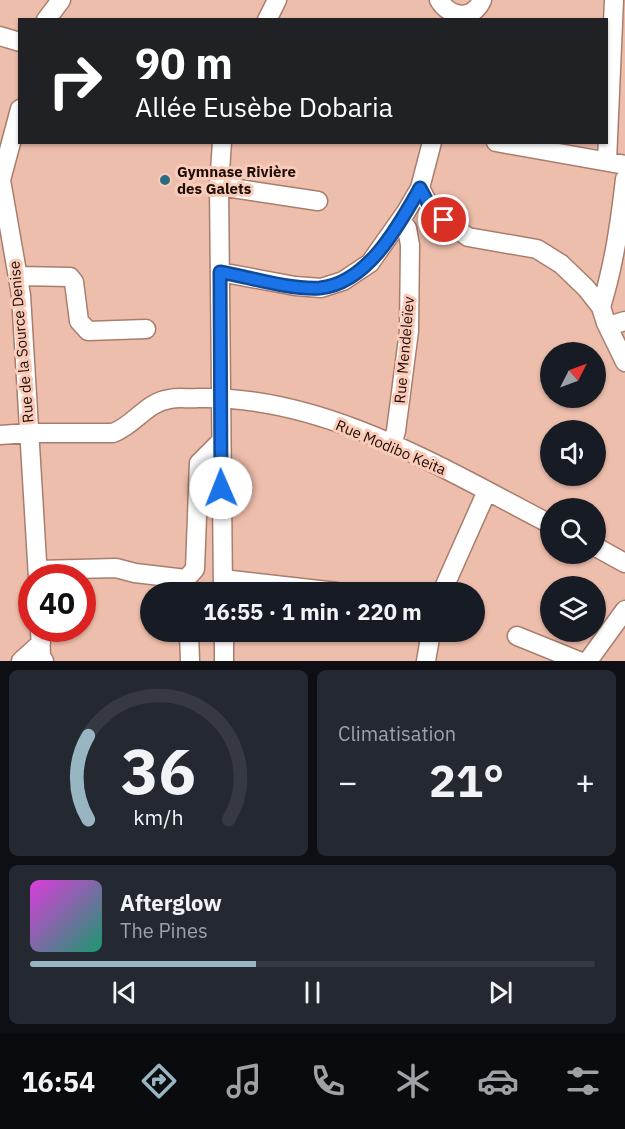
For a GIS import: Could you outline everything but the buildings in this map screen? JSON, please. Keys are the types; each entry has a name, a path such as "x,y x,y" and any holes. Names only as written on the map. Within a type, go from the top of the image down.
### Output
{"street":[{"path":"48,18 61,0"},
{"path":"268,18 277,0"},
{"path":"439,0 444,9 457,15 471,13 482,0"},
{"path":"608,138 614,0"},
{"path":"0,36 18,41"},
{"name":"Rue de la Source Denise","path":"18,116 1,180 18,276 37,564"},
{"path":"222,144 219,186 223,582"},
{"path":"220,272 295,286 321,288 344,281 370,263 401,221 420,188 431,144"},
{"path":"508,144 625,165"},
{"path":"607,161 608,144"},
{"path":"601,307 613,264 625,179"},
{"path":"219,186 318,201"},
{"path":"420,188 429,205 468,237 537,249 561,264 586,288 616,324 625,362"},
{"name":"Rue Mendeleïev","path":"392,444 396,431 409,331 410,245 407,228 401,221"},
{"path":"18,276 70,277 74,282 79,321 88,331 146,329"},
{"name":"Rue Modibo Keita","path":"0,435 113,433 124,429 147,408 170,399 222,398 279,404 415,453 540,519"},
{"path":"188,582 195,570 199,463 220,442"},
{"path":"446,582 487,491"},
{"path":"606,553 625,563"},
{"path":"96,570 116,568 170,582"},
{"path":"599,657 625,610"},
{"path":"517,636 579,661"},
{"path":"189,642 190,661"},
{"path":"224,642 224,661"},
{"path":"426,661 429,642"},
{"path":"21,661 42,644"}],"place":[{"name":"Gymnase Rivière des Galets","path":"165,180"}],"route":[{"path":"221,488 220,272 295,286 321,288 344,281 370,263 420,188 429,205 444,220"}]}
